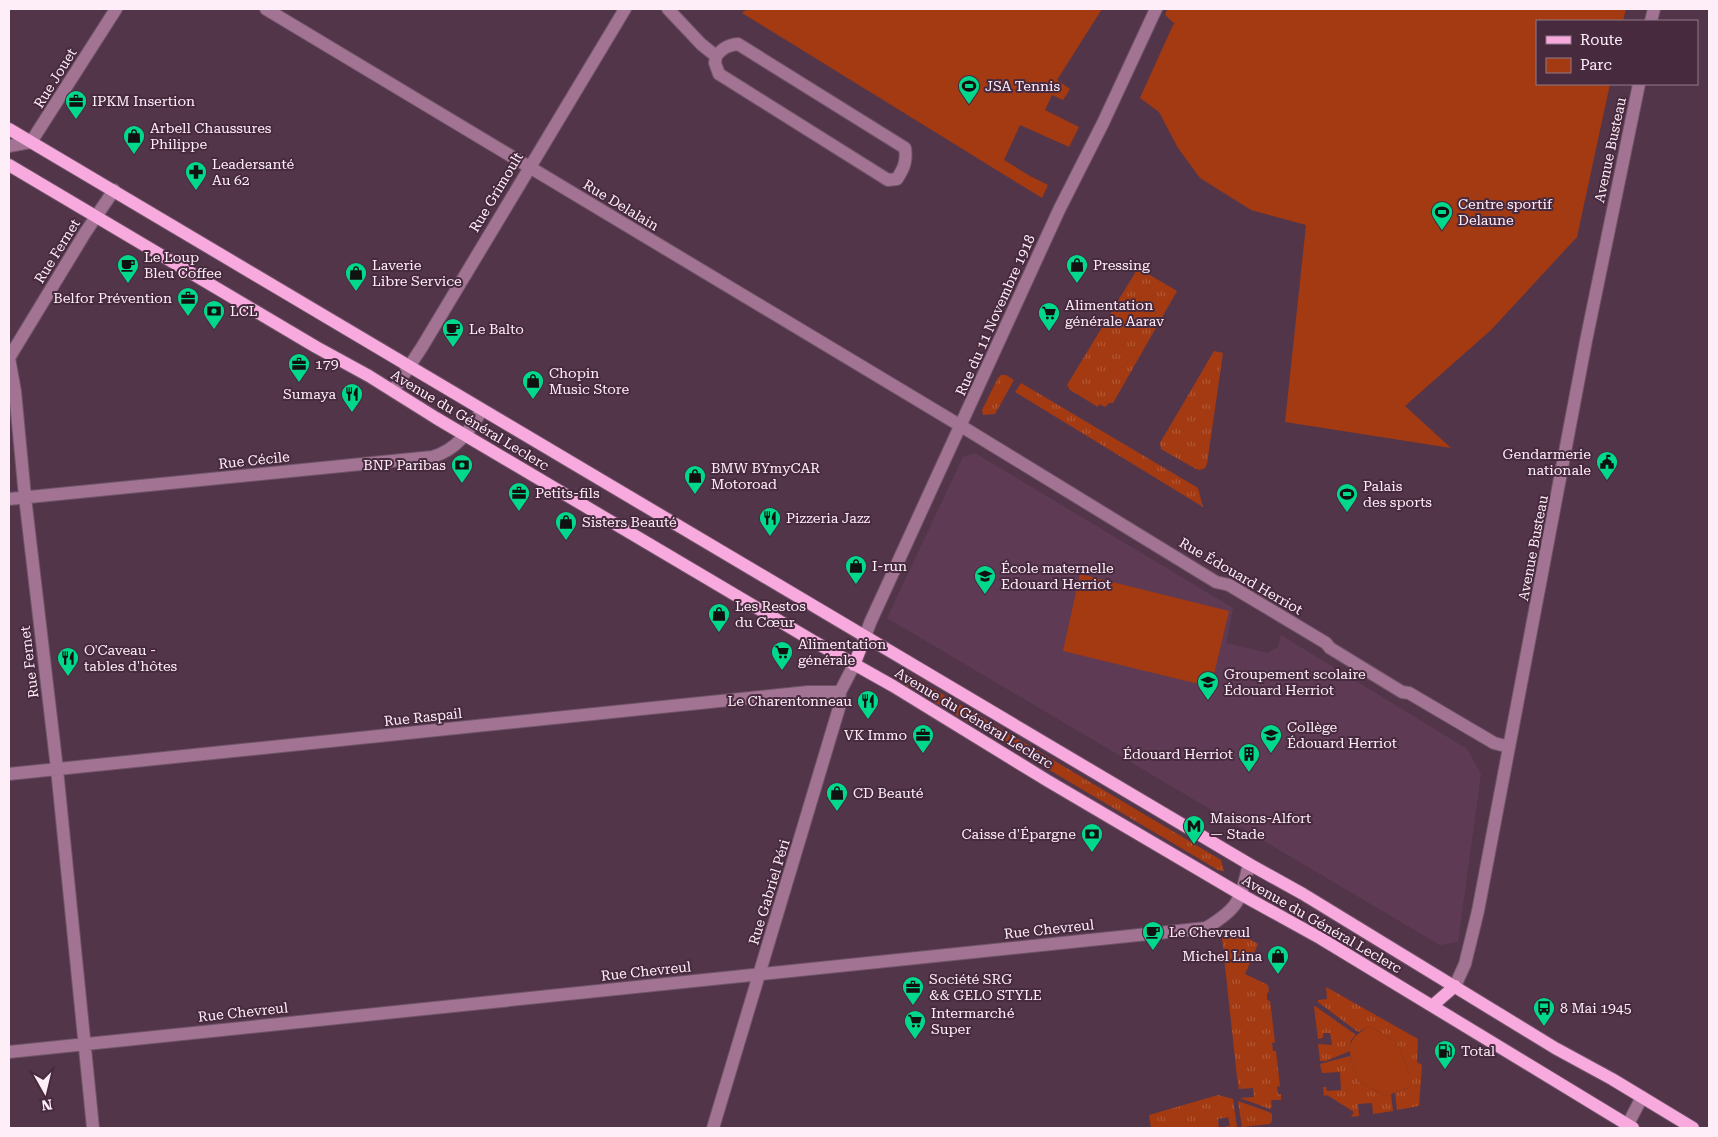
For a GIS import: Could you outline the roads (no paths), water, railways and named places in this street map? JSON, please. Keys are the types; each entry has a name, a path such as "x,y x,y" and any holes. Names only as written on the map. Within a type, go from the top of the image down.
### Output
{"main road":[{"name":"Avenue du Général Leclerc","path":"9,129 1249,864 1303,894 1555,1048 1693,1128"},
{"name":"Avenue du Général Leclerc","path":"9,165 854,665 893,686 1048,781 1242,895 1320,938 1629,1127"},
{"path":"854,665 865,636"},
{"path":"1432,1006 1455,986"}],"street":[{"name":"Rue Jouet","path":"31,142 116,9"},
{"name":"Rue Delalain","path":"266,9 961,426"},
{"name":"Rue Grimoult","path":"393,391 422,347 625,9"},
{"path":"668,9 701,44 716,56"},
{"name":"Rue du 11 Novembre 1918","path":"865,636 1059,210 1103,123 1156,9"},
{"path":"731,44 738,44 905,148 905,165 897,179 888,180 719,74 715,63 716,56 731,44"},
{"name":"Avenue Busteau","path":"1455,986 1465,964 1478,911 1586,341 1639,85"},
{"path":"9,146 31,142"},
{"path":"96,216 114,190"},
{"name":"Rue Fernet","path":"93,1128 57,769 9,358 96,216"},
{"name":"Rue Cécile","path":"9,499 432,457 450,450 466,436 482,410"},
{"name":"Rue Édouard Herriot","path":"961,426 1216,582 1229,585 1326,643 1330,648 1402,692 1409,693 1494,744 1509,747"},
{"name":"Rue Gabriel Péri","path":"713,1128 839,708 840,692 854,665"},
{"name":"Rue Raspail","path":"9,774 808,692 840,692"},
{"name":"Rue Chevreul","path":"9,1052 1206,928 1225,916 1242,895 1249,864"},
{"name":"Avenue du Général Leclerc","path":"1629,1127 1642,1097"}],"place":[{"name":"JSA Tennis","path":"969,105"},
{"name":"IPKM Insertion","path":"76,120"},
{"name":"Arbell Chaussures Philippe","path":"134,155"},
{"name":"Leadersanté Au 62","path":"196,191"},
{"name":"Centre sportif Delaune","path":"1442,231"},
{"name":"Le Loup Bleu Coffee","path":"128,284"},
{"name":"Pressing","path":"1077,284"},
{"name":"Laverie Libre Service","path":"356,292"},
{"name":"Belfor Prévention","path":"188,317"},
{"name":"LCL","path":"214,330"},
{"name":"Alimentation générale Aarav","path":"1049,332"},
{"name":"Le Balto","path":"453,348"},
{"name":"179","path":"299,383"},
{"name":"Chopin Music Store","path":"533,400"},
{"name":"Sumaya","path":"352,413"},
{"name":"Gendarmerie nationale","path":"1607,481"},
{"name":"BNP Paribas","path":"462,484"},
{"name":"BMW BYmyCAR Motoroad","path":"695,495"},
{"name":"Petits-fils","path":"519,512"},
{"name":"Palais des sports","path":"1347,513"},
{"name":"Pizzeria Jazz","path":"770,537"},
{"name":"Sisters Beauté","path":"566,541"},
{"name":"I-run","path":"856,585"},
{"name":"École maternelle Edouard Herriot","path":"985,595"},
{"name":"Les Restos du Cœur","path":"719,633"},
{"name":"Alimentation générale","path":"782,671"},
{"name":"O'Caveau - tables d'hôtes","path":"68,677"},
{"name":"Groupement scolaire Édouard Herriot","path":"1208,701"},
{"name":"Le Charentonneau","path":"868,720"},
{"name":"VK Immo","path":"923,754"},
{"name":"Collège Édouard Herriot","path":"1271,754"},
{"name":"Édouard Herriot","path":"1249,773"},
{"name":"CD Beauté","path":"837,812"},
{"name":"Maisons-Alfort — Stade","path":"1194,845"},
{"name":"Caisse d'Épargne","path":"1092,853"},
{"name":"Le Chevreul","path":"1153,951"},
{"name":"Michel Lina","path":"1278,975"},
{"name":"Société SRG && GELO STYLE","path":"913,1006"},
{"name":"8 Mai 1945","path":"1544,1027"},
{"name":"Intermarché Super","path":"915,1040"},
{"name":"Total","path":"1445,1070"}]}
